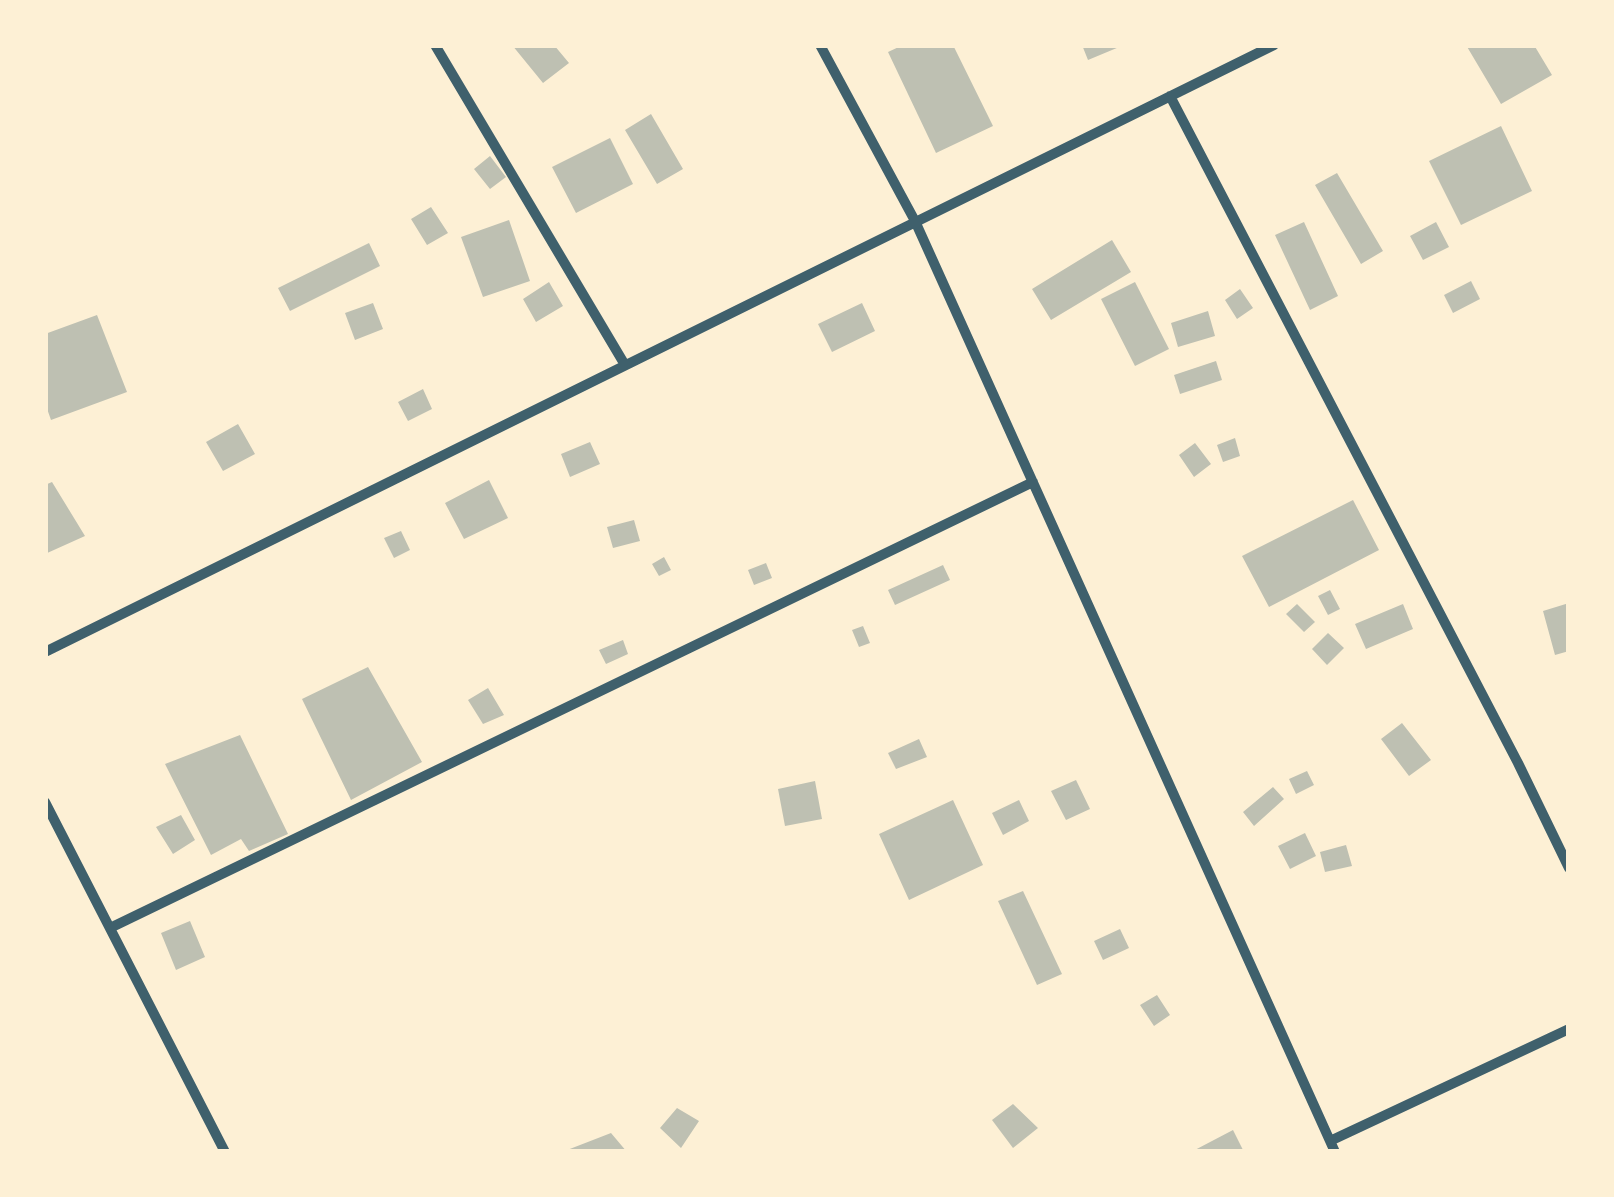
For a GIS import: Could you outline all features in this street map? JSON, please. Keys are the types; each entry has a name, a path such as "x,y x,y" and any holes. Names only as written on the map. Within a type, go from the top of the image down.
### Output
{"street":[{"path":"434,45 625,365"},
{"path":"820,45 915,221 1333,1146 1569,1029"},
{"path":"45,652 1274,45"},
{"path":"1170,96 1569,868"},
{"path":"110,928 1032,482"},
{"path":"45,802 225,1152"}],"building":[{"path":"512,45 554,45 569,63 543,83"},
{"path":"903,45 953,45 993,126 936,153 888,52"},
{"path":"1082,45 1124,45 1088,60"},
{"path":"1466,45 1534,45 1552,75 1501,104"},
{"path":"651,114 683,169 657,184 625,130"},
{"path":"1501,126 1532,191 1461,225 1429,161"},
{"path":"610,138 633,184 576,213 552,167"},
{"path":"490,156 506,177 490,189 474,169"},
{"path":"1337,173 1383,251 1361,264 1315,185"},
{"path":"431,207 448,233 427,245 411,219"},
{"path":"509,220 530,281 483,297 461,237"},
{"path":"1304,222 1338,296 1310,310 1275,235"},
{"path":"1436,222 1449,247 1423,260 1410,236"},
{"path":"1112,240 1131,272 1051,320 1032,289"},
{"path":"369,243 380,266 290,311 278,288"},
{"path":"1471,281 1480,299 1453,313 1444,295"},
{"path":"549,282 563,306 536,322 523,299"},
{"path":"1135,282 1169,349 1135,366 1101,299"},
{"path":"1240,289 1253,308 1237,319 1225,300"},
{"path":"373,303 383,329 355,340 345,313"},
{"path":"862,303 875,331 832,352 818,324"},
{"path":"1208,311 1215,336 1178,347 1171,323"},
{"path":"97,315 127,392 51,420 45,403 45,334"},
{"path":"1216,361 1222,380 1180,394 1174,375"},
{"path":"423,389 432,409 408,421 398,402"},
{"path":"238,424 255,454 223,471 206,442"},
{"path":"1235,438 1240,456 1223,462 1217,445"},
{"path":"590,442 600,464 570,477 561,454"},
{"path":"1195,443 1211,464 1194,477 1179,455"},
{"path":"489,480 508,518 464,539 445,503"},
{"path":"52,482 85,536 45,554 45,485"},
{"path":"1353,500 1379,550 1269,607 1242,556"},
{"path":"634,520 640,541 613,548 607,527"},
{"path":"401,531 410,550 394,558 384,538"},
{"path":"664,557 671,570 659,576 652,564"},
{"path":"766,563 772,578 754,585 748,570"},
{"path":"943,565 950,580 895,605 888,590"},
{"path":"1330,590 1340,609 1328,615 1318,596"},
{"path":"1569,603 1569,651 1555,655 1543,611"},
{"path":"1297,604 1315,622 1304,632 1286,614"},
{"path":"1403,604 1413,629 1366,649 1355,624"},
{"path":"863,626 870,643 859,647 852,630"},
{"path":"1328,633 1344,648 1327,665 1312,649"},
{"path":"623,640 628,654 606,664 599,650"},
{"path":"368,667 422,762 351,800 302,699"},
{"path":"488,688 504,715 483,724 468,700"},
{"path":"1402,723 1431,760 1409,776 1381,739"},
{"path":"240,735 288,834 249,851 241,839 211,855 165,764"},
{"path":"919,739 927,757 896,769 888,753"},
{"path":"1307,771 1314,785 1296,794 1289,779"},
{"path":"1076,780 1090,809 1066,820 1051,791"},
{"path":"815,781 822,819 785,826 778,789"},
{"path":"1273,787 1284,799 1254,826 1243,812"},
{"path":"953,800 983,865 909,900 879,834"},
{"path":"1019,800 1029,821 1003,835 992,813"},
{"path":"181,815 195,840 173,854 156,827"},
{"path":"1305,833 1316,856 1290,869 1278,846"},
{"path":"1346,845 1352,866 1325,872 1320,852"},
{"path":"1023,891 1062,974 1037,985 998,901"},
{"path":"190,921 205,957 176,970 161,933"},
{"path":"1120,929 1129,948 1103,960 1094,941"},
{"path":"1157,995 1170,1015 1154,1026 1140,1005"},
{"path":"1013,1104 1038,1128 1013,1148 992,1120"},
{"path":"677,1108 699,1121 681,1148 660,1128"},
{"path":"1233,1130 1244,1152 1191,1152"},
{"path":"611,1133 627,1152 562,1152"}]}
